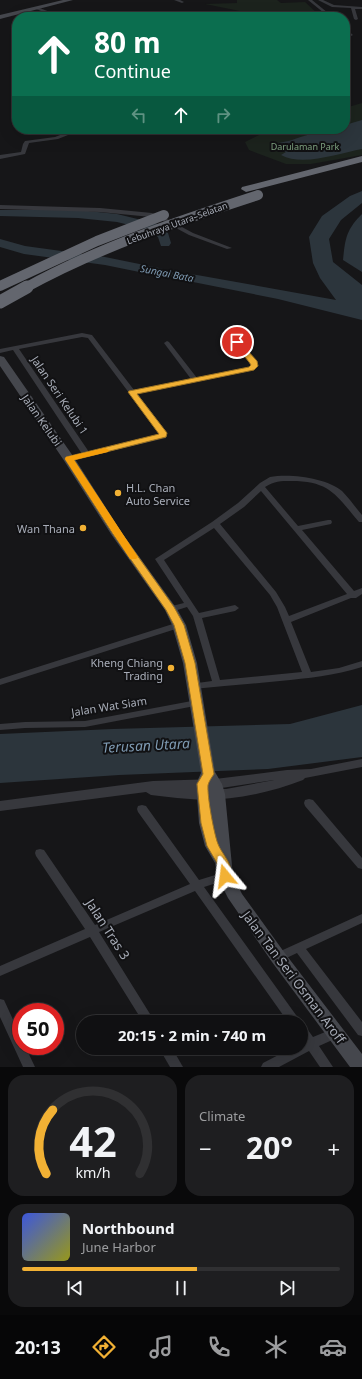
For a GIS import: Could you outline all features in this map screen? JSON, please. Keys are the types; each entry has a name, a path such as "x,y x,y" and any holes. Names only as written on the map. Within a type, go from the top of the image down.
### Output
{"highway":[{"name":"Lebuhraya Utara–Selatan","path":"0,286 62,256 164,215 246,189 362,159"},
{"name":"Lebuhraya Utara–Selatan","path":"0,302 60,270 122,242 186,218 258,195 362,168"}],"main road":[{"path":"20,12 70,0"},
{"path":"0,17 12,14"},
{"name":"Jalan Kelubi","path":"0,359 69,459 117,534 171,610 179,625 187,650 198,708 209,784"},
{"name":"Jalan Tan Seri Osman Aroff","path":"209,784 207,823 213,846 236,898 278,957 361,1067"}],"street":[{"path":"176,0 182,2"},
{"path":"310,0 325,12"},
{"path":"320,0 333,6 362,8"},
{"path":"36,8 45,12"},
{"path":"354,8 356,18"},
{"path":"0,157 22,154 27,142 56,138 67,134"},
{"path":"0,207 100,210 152,215 167,221 194,236 230,248"},
{"path":"132,392 252,369 254,366 253,361 229,333"},
{"path":"0,351 82,335 90,336 163,433 163,436 69,459"},
{"path":"167,343 195,380"},
{"name":"Jalan Seri Kelubi 1","path":"15,348 86,455"},
{"path":"217,684 197,616 159,559 215,524 241,505 268,481 277,478 298,479 323,483 339,493 362,520"},
{"path":"261,487 353,596"},
{"path":"297,529 328,522"},
{"path":"215,524 273,594 288,620 308,675"},
{"path":"288,620 353,596 362,591"},
{"path":"171,610 190,604"},
{"path":"197,616 235,608"},
{"path":"0,682 179,625"},
{"path":"193,686 340,671 362,664"},
{"name":"Jalan Wat Siam","path":"0,728 25,725 85,724 198,708"},
{"path":"0,806 137,789 209,784 247,790 292,780 311,773 362,763"},
{"path":"309,803 362,865"},
{"path":"142,809 290,1015"},
{"name":"Jalan Tras 3","path":"40,853 92,930 145,1015"},
{"path":"0,971 197,885 224,869"},
{"path":"278,957 362,918"},
{"path":"299,948 362,1031"},
{"path":"0,1004 29,1067"},
{"path":"267,1067 336,1033"},
{"path":"308,1040 327,1067"},
{"path":"169,1055 177,1067"}],"green space":[{"path":"237,0 277,0 281,3 305,2 316,12 244,12 205,4 237,3"},
{"name":"Darulaman Park","path":"362,103 362,155 311,164 286,164 249,150 245,142 262,134 350,134 350,107"}],"water":[{"path":"362,120 362,149 321,158 300,160 281,155 286,152 273,149 273,145 278,143 312,134 350,134 350,124"},
{"path":"362,191 362,203 341,220 329,239 333,262 362,285 362,320 278,299 193,282 137,268 197,275 336,300 320,278 313,263 309,237 322,216 350,196"},
{"path":"362,214 362,272 343,260 349,230"},
{"name":"Terusan Utara","path":"362,705 362,757 268,769 119,775 0,783 0,734 290,724"}],"waterway":[{"path":"0,213 78,214 117,218 154,227 164,236 165,243"},
{"name":"Sungai Bata","path":"0,243 24,250 105,261 159,272"}],"slow traffic":[{"path":"105,450 69,459 133,557"}],"place":[{"name":"H.L. Chan Auto Service","path":"118,493"},
{"name":"Wan Thana","path":"83,528"},
{"name":"Kheng Chiang Trading","path":"171,668"}],"route":[{"path":"225,876 223,862 213,846 207,823 203,784 208,774 190,663 179,625 171,610 117,534 69,459 163,436 163,433 132,392 252,369 254,366 253,361 237,342"}]}
